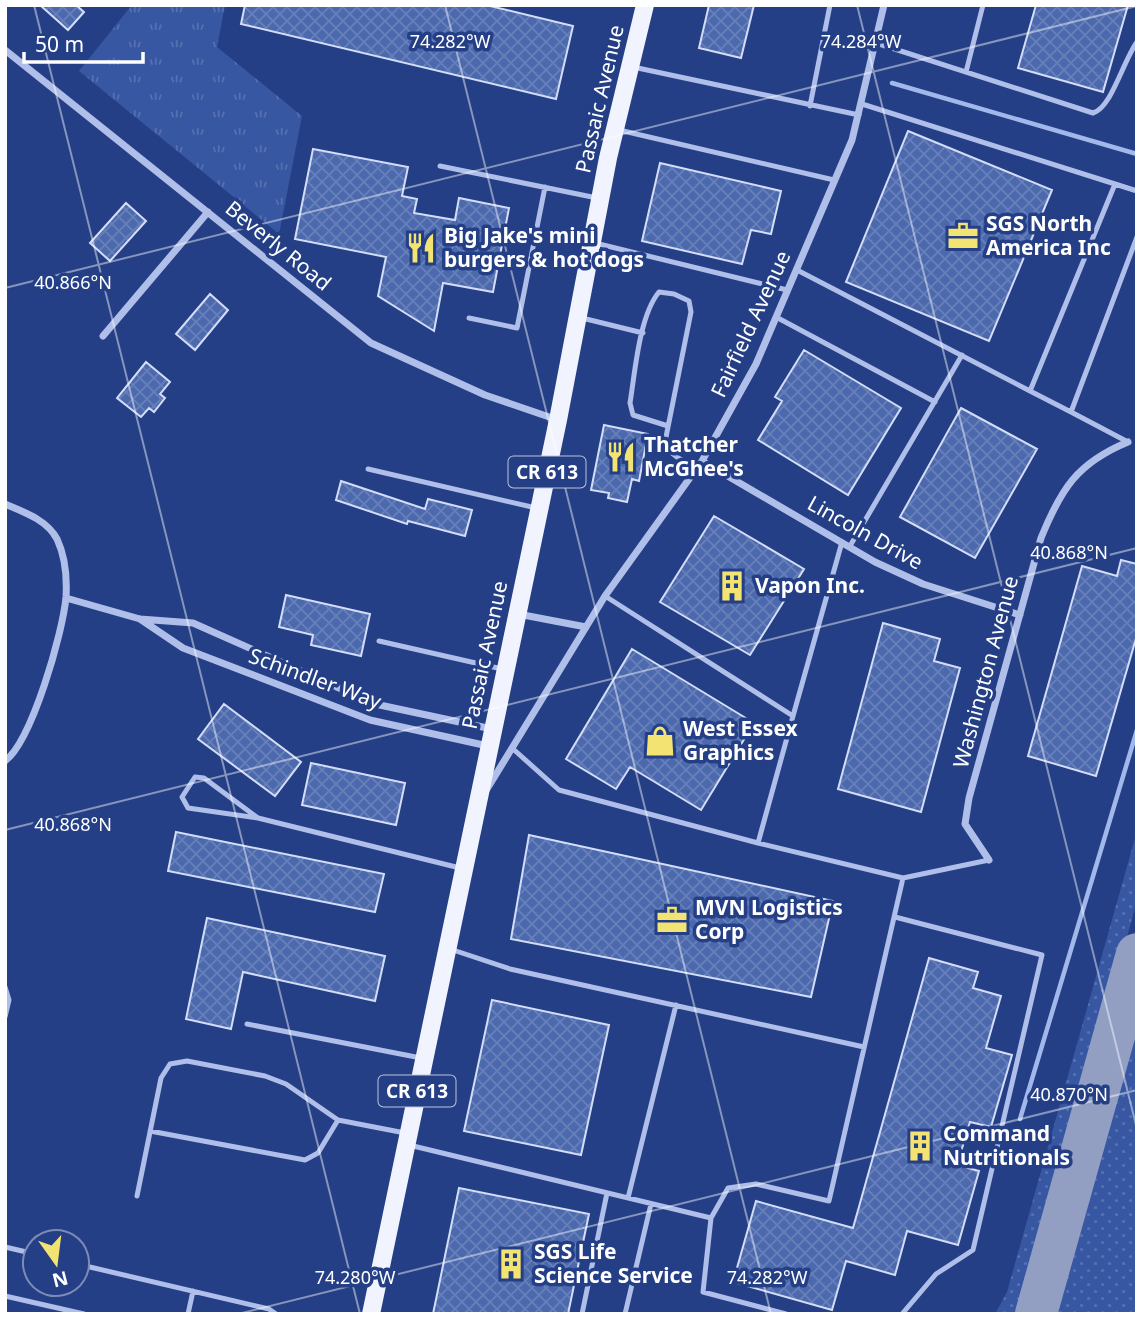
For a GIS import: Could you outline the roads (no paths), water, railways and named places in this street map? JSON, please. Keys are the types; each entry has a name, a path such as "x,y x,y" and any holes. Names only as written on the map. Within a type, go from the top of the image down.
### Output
{"main road":[{"name":"Passaic Avenue","path":"371,1314 558,420 600,199 645,5"}],"street":[{"name":"Fairfield Avenue","path":"476,807 605,596 700,464 756,364 859,115 884,5"},
{"name":"Beverly Road","path":"5,50 371,343 485,395 558,420"},
{"path":"103,336 208,212"},
{"name":"Washington Avenue","path":"989,860 965,824 969,798 1041,538 1058,496 1079,471 1105,451 1128,442"},
{"name":"Lincoln Drive","path":"700,464 923,584 1020,615"},
{"path":"5,504 50,527 64,560 66,598 40,702 27,734 5,761"},
{"name":"Schindler Way","path":"66,598 140,619 193,623 375,704 490,738"},
{"path":"516,614 586,627"},
{"name":"Schindler Way","path":"140,619 183,648 370,720 490,738"}],"lane":[{"path":"810,106 830,5"},
{"path":"966,72 983,5"},
{"path":"876,43 1093,113 1108,103 1123,64 1137,43"},
{"path":"629,66 763,97 859,115"},
{"path":"862,104 1137,191"},
{"path":"615,129 834,180"},
{"path":"440,166 600,199"},
{"path":"1030,391 1115,184"},
{"path":"470,318 517,328 545,187"},
{"path":"1071,412 1137,237"},
{"path":"592,242 787,290"},
{"path":"797,270 1128,442"},
{"path":"668,426 633,415 629,403 643,333 652,300 659,292 674,294 689,301 691,312 665,442 668,450 700,464"},
{"path":"578,317 643,333"},
{"path":"776,317 934,402"},
{"path":"758,843 793,716 846,544 962,355"},
{"path":"368,469 539,509"},
{"path":"605,596 793,716"},
{"path":"379,642 506,670"},
{"path":"512,748 559,789 758,843 903,878 989,860"},
{"path":"258,818 205,778 195,777 190,780 182,797 188,808 258,818 463,868"},
{"path":"786,1314 703,1292 711,1219 728,1188 756,1184 829,1201 903,878"},
{"path":"895,917 1042,956 973,1250 936,1274 902,1314"},
{"path":"447,948 510,969 864,1047"},
{"path":"5,987 9,1000 5,1017"},
{"path":"628,1198 676,1005"},
{"path":"247,1024 424,1059"},
{"path":"137,1196 164,1069 187,1060 276,1079 338,1119 711,1219"},
{"path":"150,1131 305,1160 318,1153 338,1119"},
{"path":"582,1314 607,1193"},
{"path":"625,1314 652,1204"},
{"path":"91,1267 269,1309 276,1314"},
{"path":"188,1314 192,1291"},
{"path":"5,1296 85,1314"}],"waterway":[{"path":"892,83 1137,154"},
{"path":"1020,1119 1137,730"}],"place":[{"name":"SGS North America Inc","path":"963,236"},
{"name":"Big Jake's mini burgers & hot dogs","path":"421,248"},
{"name":"Thatcher McGhee's","path":"621,457"},
{"name":"Vapon Inc.","path":"732,586"},
{"name":"West Essex Graphics","path":"660,741"},
{"name":"MVN Logistics Corp","path":"672,920"},
{"name":"Command Nutritionals","path":"920,1146"},
{"name":"SGS Life Science Service","path":"511,1264"}]}
